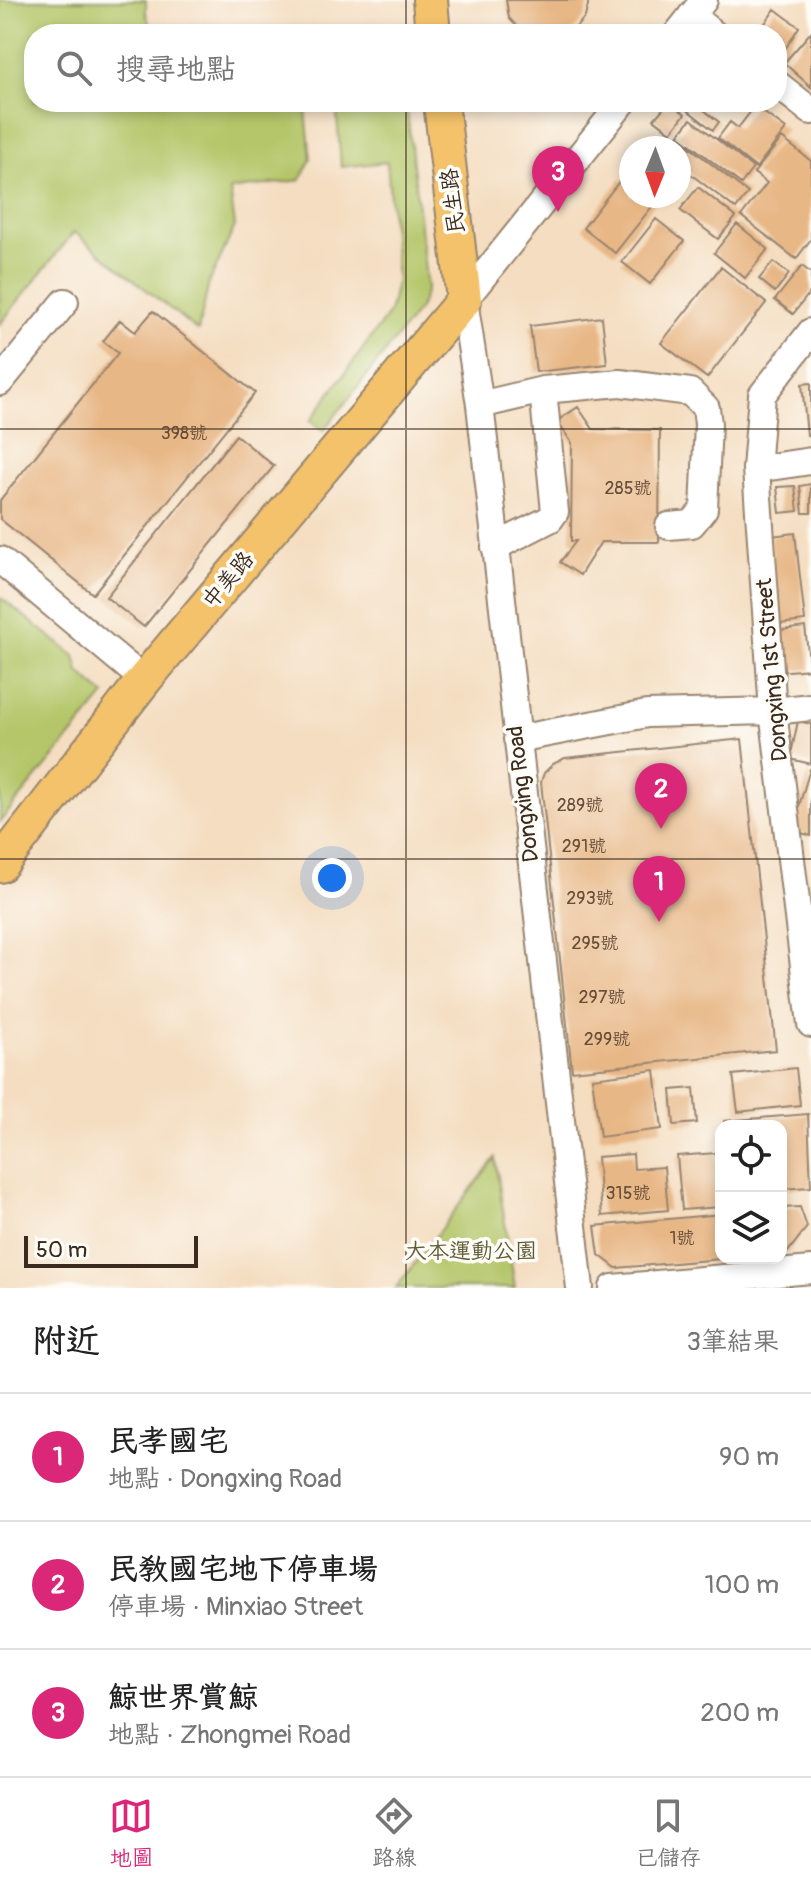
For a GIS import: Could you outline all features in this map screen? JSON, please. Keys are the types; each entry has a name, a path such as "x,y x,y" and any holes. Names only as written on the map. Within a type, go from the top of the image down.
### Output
{"main road":[{"path":"430,0 432,24"},
{"name":"民生路","path":"442,112 464,300"},
{"name":"中美路","path":"0,865 144,680 464,300"}],"street":[{"path":"787,92 811,111"},
{"path":"464,300 615,112"},
{"name":"Dongxing Road","path":"464,300 480,405 580,1288"},
{"path":"0,382 65,302"},
{"name":"Dongxing 1st Street","path":"811,332 762,395 756,469 773,711 811,1024"},
{"path":"480,405 543,390 620,383 690,392 706,408 708,424 704,509 692,524 669,526"},
{"path":"495,547 550,519 555,512 543,390"},
{"path":"756,469 811,461"},
{"path":"0,560 144,680"},
{"path":"517,739 647,714 811,707"},
{"path":"613,1288 811,1270"}],"green space":[{"path":"0,0 146,0 149,24 24,24 24,112 306,112 311,159 300,180 230,190 235,226 209,283 198,331 74,232 0,324"},
{"path":"337,112 407,112 427,288 419,309 323,431 310,421 389,313 397,280 387,162 341,167"},
{"path":"0,597 75,656 79,672 105,695 0,822"},
{"name":"大本運動公園","path":"495,1158 515,1288 396,1288"}],"building":[{"path":"506,0 588,0 585,17 579,24 515,24 509,18"},
{"path":"775,9 799,27 787,46 787,24 764,24"},
{"path":"811,32 811,87 787,66 787,60"},
{"path":"660,112 685,114 671,132 654,119"},
{"path":"690,112 706,112 719,122 713,130"},
{"path":"750,112 763,112 786,129 756,168 718,138 730,122 738,128"},
{"path":"691,119 753,168 741,184 691,145 691,136 678,135"},
{"path":"782,138 811,161 811,239 796,259 741,216 767,183 754,173"},
{"path":"691,148 748,193 736,209 691,174"},
{"path":"619,182 619,208 651,208 615,253 583,228"},
{"path":"698,187 736,217 718,239 680,210 691,208 691,196"},
{"path":"656,219 684,241 650,284 622,262"},
{"path":"737,224 768,249 745,278 714,253"},
{"path":"773,262 789,274 775,292 759,279"},
{"path":"802,266 811,273 811,291 793,314 775,300"},
{"path":"721,267 766,303 707,378 661,343"},
{"path":"153,311 255,393 93,594 0,519 0,500 118,353 103,341 120,320 135,332"},
{"path":"602,317 607,364 536,372 530,326"},
{"path":"811,383 811,435 807,435 802,384"},
{"path":"578,407 593,429 660,430 659,542 601,542 580,575 560,562 576,541 571,541 572,443 557,421"},
{"path":"236,435 274,466 144,627 106,597"},
{"path":"811,484 811,513 803,513 800,486"},
{"path":"795,486 798,511 780,513 777,487"},
{"path":"795,533 805,621 780,624 770,536"},
{"path":"805,627 810,669 778,672 773,631"},
{"path":"798,721 811,724 811,764 790,759"},
{"path":"742,739 776,1050 572,1071 541,782 544,773 565,758"},
{"path":"811,769 811,836 792,830"},
{"path":"796,1068 800,1105 738,1112 733,1075"},
{"path":"655,1070 662,1129 600,1137 592,1078"},
{"path":"694,1088 697,1123 674,1125 671,1090"},
{"path":"808,1114 811,1187 787,1189 787,1120 736,1120"},
{"path":"715,1153 715,1207 682,1210 677,1156"},
{"path":"633,1154 634,1169 664,1167 668,1210 602,1216 597,1157"},
{"path":"800,1207 807,1227 787,1253 787,1208"},
{"path":"715,1215 715,1260 616,1268 599,1255 595,1226"}],"place":[{"name":"鯨世界賞鯨","path":"558,212"},
{"name":"民教國宅地下停車場","path":"661,829"},
{"name":"民孝國宅","path":"659,922"}]}
